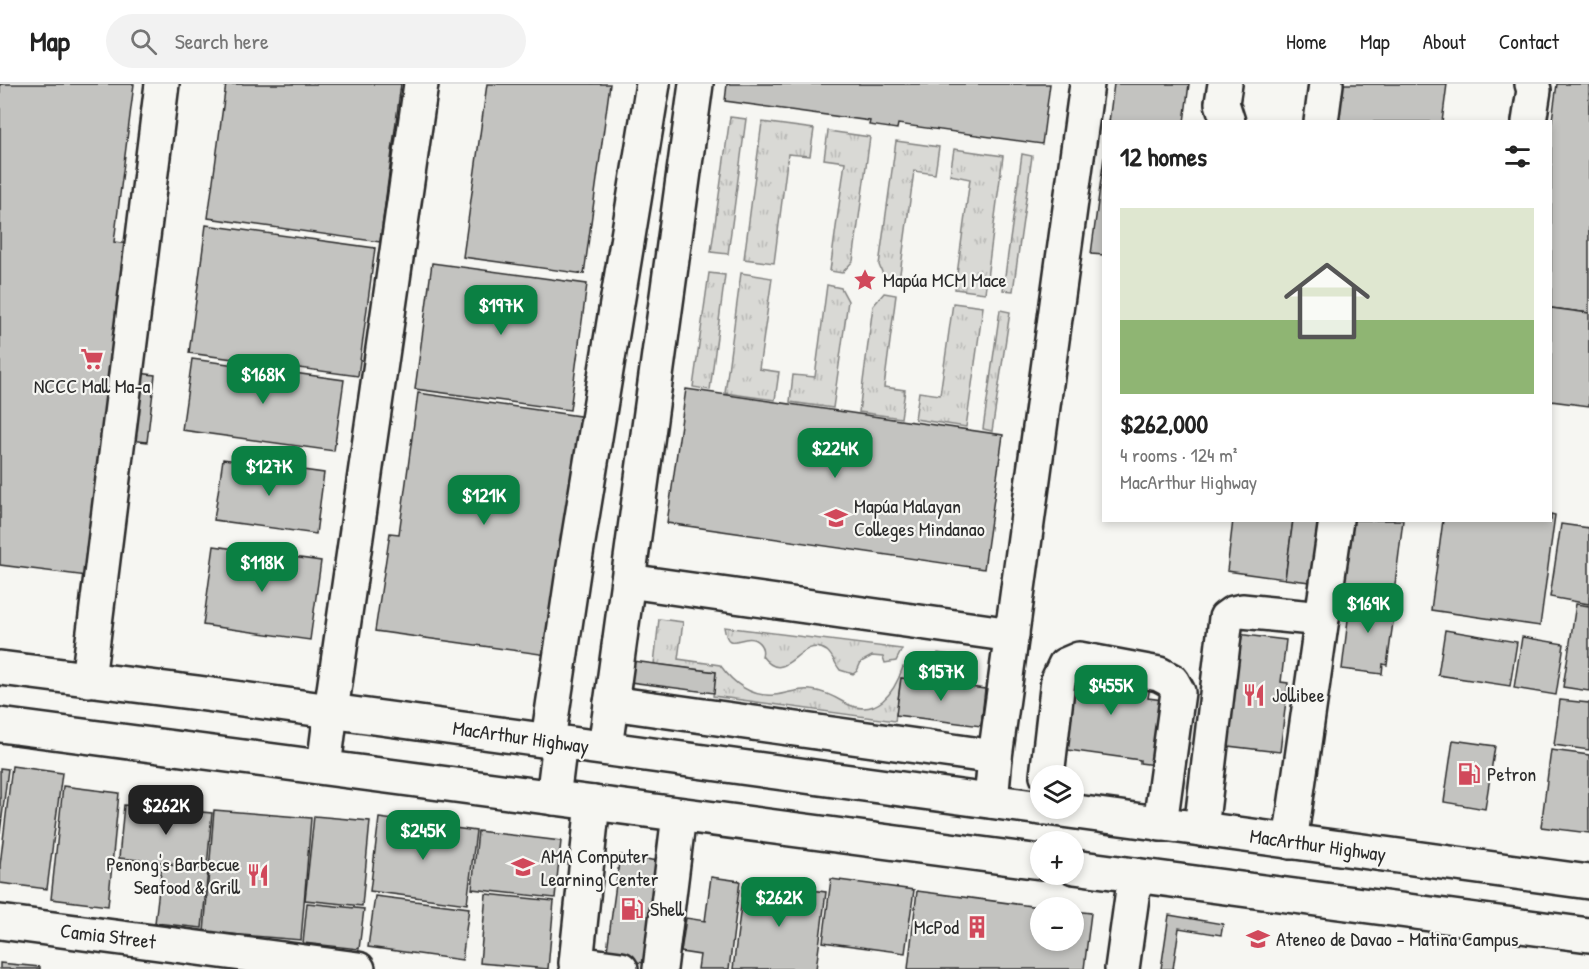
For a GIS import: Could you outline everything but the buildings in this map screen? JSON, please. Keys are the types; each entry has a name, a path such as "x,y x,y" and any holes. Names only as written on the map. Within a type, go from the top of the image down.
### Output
{"main road":[{"path":"88,680 162,84"},
{"path":"324,768 421,84"},
{"path":"553,798 554,741 573,572 653,84"},
{"path":"605,748 696,84"},
{"path":"991,801 995,757 1087,84"},
{"path":"1225,84 1222,103 1227,120"},
{"path":"1321,120 1326,84"},
{"path":"1529,120 1534,90 1532,84"},
{"path":"1290,842 1336,522"},
{"path":"628,581 1012,635"},
{"path":"1201,829 1226,618 1242,611 1322,619"},
{"path":"1048,765 1058,680 1065,665 1079,658 1159,674 1172,681 1178,692 1160,824"},
{"name":"MacArthur Highway","path":"0,668 1030,806"},
{"path":"611,703 995,757"},
{"path":"0,725 1030,861"},
{"path":"594,803 576,963 621,969"},
{"name":"MacArthur Highway","path":"1084,813 1589,882"},
{"path":"660,969 679,815"},
{"path":"1084,868 1589,935"},
{"path":"1122,969 1136,875"},
{"name":"Camia Street","path":"0,922 358,969"}],"green space":[{"path":"730,117 746,119 728,254 711,252"},
{"path":"762,122 814,129 810,156 788,154 774,263 744,259"},
{"path":"828,131 870,137 853,261 842,273 830,271 845,162 824,159"},
{"path":"896,141 939,147 935,174 914,171 899,281 885,279 879,265"},
{"path":"954,149 1003,156 985,293 955,289 970,179 950,175"},
{"path":"1022,154 1032,156 1013,291 1003,290"},
{"path":"709,273 725,275 710,390 693,387"},
{"path":"741,273 772,278 759,369 779,372 775,400 725,393"},
{"path":"827,285 841,288 848,301 833,408 790,402 793,375 815,377"},
{"path":"884,293 896,295 884,387 905,390 901,418 859,412 873,306"},
{"path":"953,303 983,307 966,427 915,419 919,392 940,395"},
{"path":"1000,310 1010,312 992,431 983,429"},
{"path":"659,619 683,622 678,659 720,665 743,688 758,694 774,695 811,690 856,707 866,708 883,701 895,686 903,667 936,671 938,653 970,658 967,687 901,678 895,721 713,696 716,672 654,664"},
{"path":"724,627 902,649 896,661 885,663 883,657 872,656 861,662 853,674 840,670 827,651 817,647 801,653 779,667 771,665 762,656 761,645 756,640 749,638 731,641"}],"place":[{"name":"Mapúa MCM Mace","path":"865,280"},
{"name":"NCCC Mall Ma-a","path":"92,359"},
{"name":"Mapúa Malayan Colleges Mindanao","path":"836,518"},
{"name":"Jollibee","path":"1254,695"},
{"name":"Petron","path":"1469,774"},
{"name":"AMA Computer Learning Center","path":"523,867"},
{"name":"Penong's Barbecue Seafood & Grill","path":"258,875"},
{"name":"Shell","path":"632,909"},
{"name":"McPod","path":"977,927"},
{"name":"Ateneo de Davao - Matina Campus","path":"1258,939"}]}
